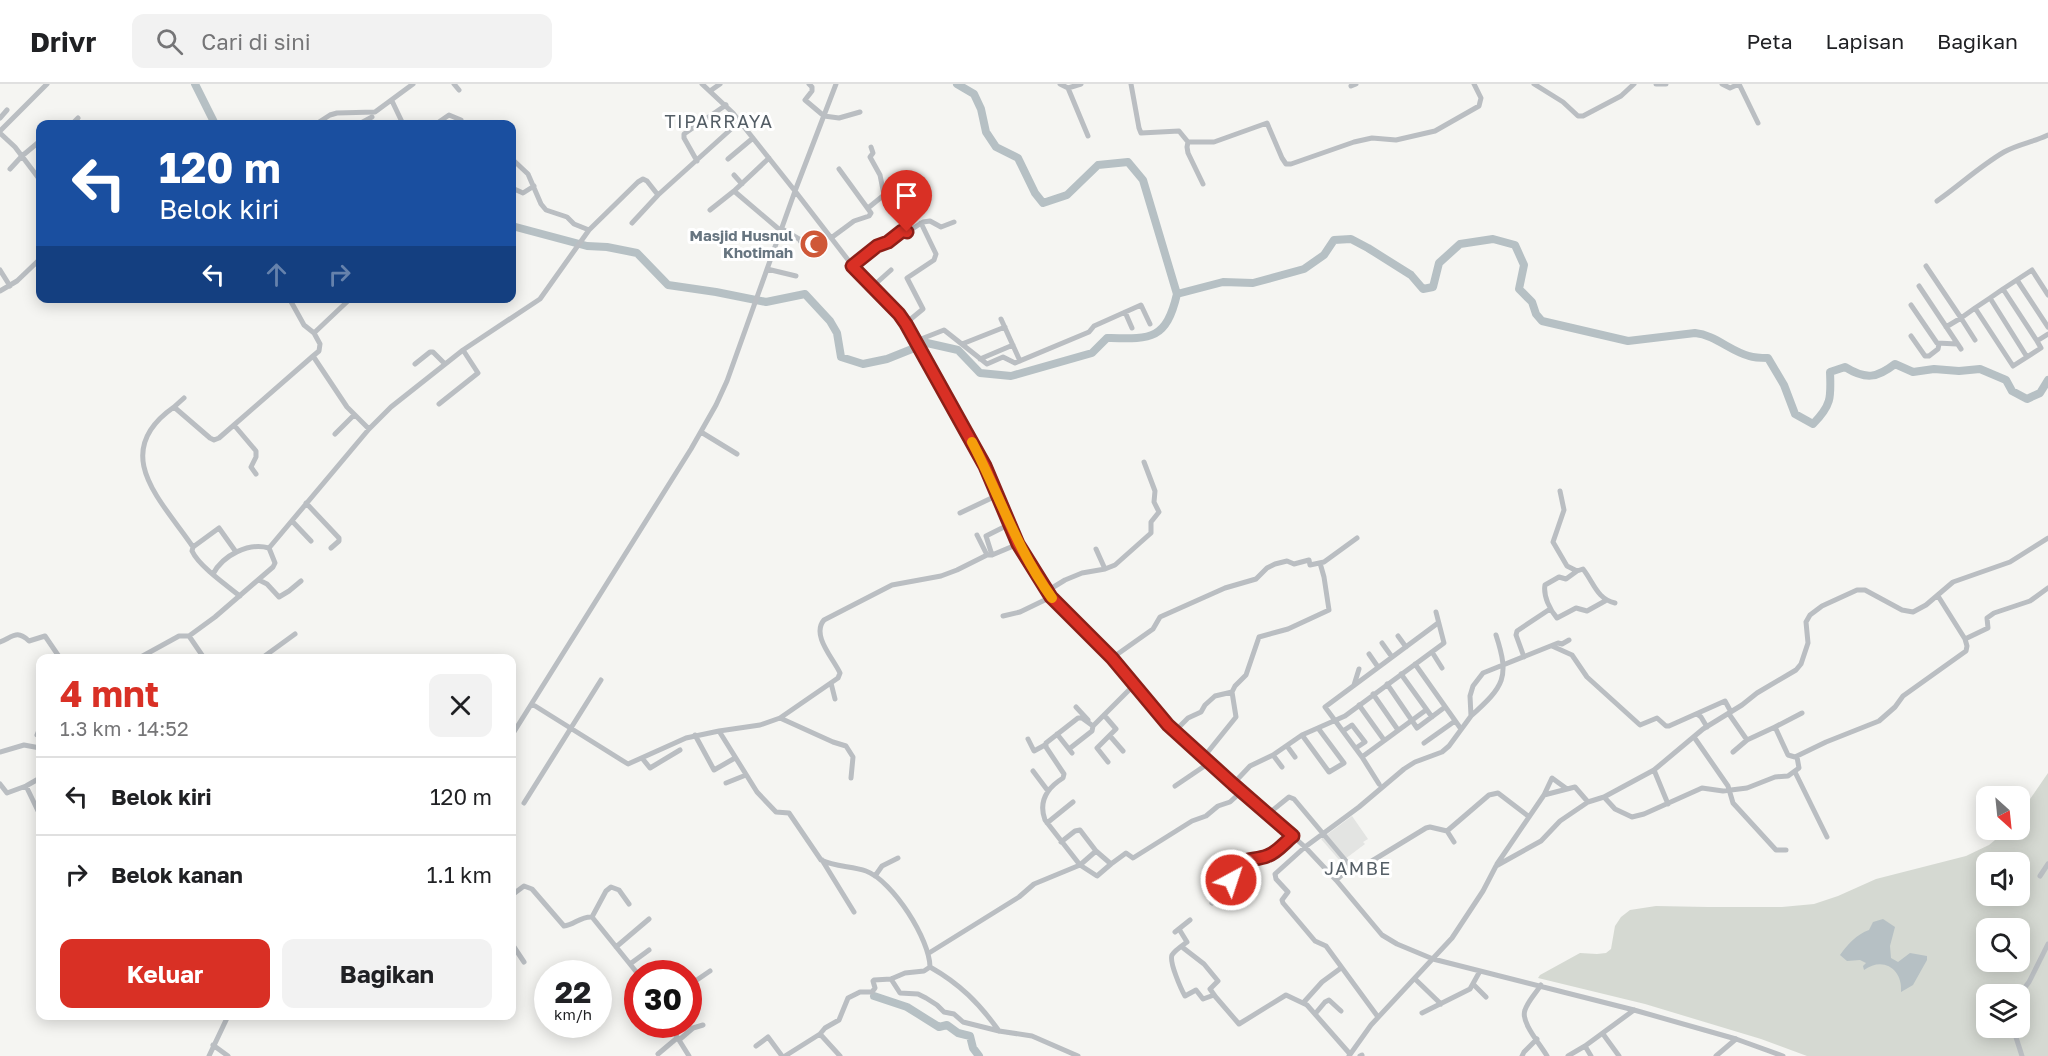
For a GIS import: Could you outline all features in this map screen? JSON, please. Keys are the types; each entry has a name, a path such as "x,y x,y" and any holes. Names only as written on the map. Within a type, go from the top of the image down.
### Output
{"street":[{"path":"36,175 0,132 47,84"},
{"path":"364,120 413,84"},
{"path":"454,84 459,90"},
{"path":"702,84 726,105 852,266 906,324 985,466 1018,544 1049,594 1112,658 1174,731 1305,847 1382,935 1433,959 1634,1010 1736,1039 1782,1056"},
{"path":"710,90 720,84"},
{"path":"516,729 701,432 728,381 795,191 836,84"},
{"path":"1060,84 1068,88 1088,136"},
{"path":"1068,88 1081,84"},
{"path":"1131,84 1139,128 1142,133 1179,131 1188,142 1188,153 1203,184"},
{"path":"1188,142 1214,142 1267,123 1282,158 1286,164 1291,164 1354,142 1372,138 1396,140 1435,131 1479,106 1481,98 1474,84"},
{"path":"1534,84 1563,102 1578,116 1583,116 1621,96 1634,84"},
{"path":"1656,84 1666,84"},
{"path":"1722,84 1730,88 1739,84 1758,123"},
{"path":"812,85 812,91 805,100 824,116 838,118 860,112"},
{"path":"392,101 401,120"},
{"path":"697,161 683,136 726,105"},
{"path":"0,117 7,110"},
{"path":"322,120 337,112 371,115"},
{"path":"371,115 374,120"},
{"path":"442,120 449,115 461,120"},
{"path":"632,223 658,195 740,122"},
{"path":"1937,201 1954,189 1963,179 2002,153 2048,135"},
{"path":"728,159 753,138"},
{"path":"10,169 36,144"},
{"path":"868,208 884,195 880,176 870,157 873,153 871,147"},
{"path":"710,210 769,158"},
{"path":"516,165 526,172 546,210 567,216 574,224 589,230"},
{"path":"831,238 854,221 871,214 839,169"},
{"path":"734,175 742,184"},
{"path":"270,548 369,429 397,402 463,350 543,296 589,230 640,180 647,181 658,195"},
{"path":"516,190 523,193 534,186"},
{"path":"734,191 782,230 799,239 804,247"},
{"path":"852,266 881,243 888,242 902,231 909,231 921,223 930,221 941,227 954,222"},
{"path":"906,324 923,309 907,278 934,260 936,254 921,223"},
{"path":"0,291 10,286 36,263"},
{"path":"1926,266 1975,340"},
{"path":"767,269 796,276"},
{"path":"0,270 10,286"},
{"path":"872,287 891,270"},
{"path":"1946,327 2032,270 2048,296"},
{"path":"2017,280 2048,327"},
{"path":"1911,305 1939,345 1959,347 1919,286"},
{"path":"1975,308 2013,366 2041,348 2003,289"},
{"path":"1990,298 2027,357"},
{"path":"174,408 214,440 313,356 320,348 320,344 314,333 304,325 292,303"},
{"path":"314,333 346,303"},
{"path":"917,343 944,330 987,364 1003,357 1015,363 1089,332 1094,326 1141,305 1149,324"},
{"path":"1125,312 1132,328"},
{"path":"1001,319 1020,361"},
{"path":"962,344 1005,327"},
{"path":"2037,341 2048,334"},
{"path":"1911,336 1925,356 1929,356 1938,349 1939,345"},
{"path":"980,359 1013,345"},
{"path":"439,404 478,373 463,350"},
{"path":"415,364 433,352 445,364"},
{"path":"313,356 338,395 369,429"},
{"path":"184,398 152,428 144,443 142,456 149,484 193,547 194,555 240,596"},
{"path":"335,434 354,415"},
{"path":"234,425 256,451 256,457 251,466 256,474"},
{"path":"701,432 737,454"},
{"path":"1003,616 1020,612 1049,594 1065,580 1082,573 1115,565 1152,532 1152,521 1159,512 1154,502 1155,491 1144,462"},
{"path":"1560,491 1564,510 1553,542 1567,566 1576,571"},
{"path":"960,513 998,495"},
{"path":"306,503 339,538 339,541 331,548"},
{"path":"292,521 311,542"},
{"path":"989,555 986,536 1010,524"},
{"path":"193,547 219,528 236,552"},
{"path":"978,535 989,555"},
{"path":"1112,658 1153,629 1160,617 1225,588 1256,579 1267,568 1275,564 1287,561 1294,564 1309,560 1310,565 1320,563 1332,557 1356,538"},
{"path":"1496,866 1541,841 1560,821 1588,802 1604,797 1654,770 1694,736 1799,667 1809,640 1807,620 1822,606 1853,590 1864,590 1908,612 1917,610 1938,596 1953,582 2010,562 2048,538"},
{"path":"532,704 625,763 695,735 760,724 780,718 840,675 821,638 819,628 824,620 892,585 942,575 1018,544"},
{"path":"213,574 221,563 236,552 252,547 270,548"},
{"path":"146,654 179,636 189,636 259,580 274,565 270,548"},
{"path":"1096,549 1105,569"},
{"path":"1203,758 1236,717 1232,692 1246,675 1259,637 1288,629 1329,610 1320,563"},
{"path":"1605,601 1581,569 1566,579 1559,577 1545,585 1544,592 1550,609 1559,618 1576,608 1587,611 1605,601 1615,603"},
{"path":"259,580 267,584 279,597 301,580"},
{"path":"1965,639 1988,628 1988,617 2000,610 2030,601 2048,588"},
{"path":"1775,727 1788,755 1792,758 1797,757 1826,742 1879,721 1895,707 1903,696 1963,654 1967,646 1965,639 1938,596"},
{"path":"1524,657 1517,632 1550,609"},
{"path":"1233,784 1250,765 1273,755 1302,735 1336,721 1444,643 1436,612"},
{"path":"1379,784 1356,748 1325,707 1438,623"},
{"path":"0,642 19,634 23,634 29,641 45,636 57,654"},
{"path":"268,654 295,634"},
{"path":"1378,1017 1326,946 1316,941 1282,900 1288,892 1276,879 1275,874 1305,847 1404,769 1442,752 1449,746 1471,716 1494,696 1503,679 1504,664 1496,635"},
{"path":"189,636 201,654"},
{"path":"1398,636 1406,647"},
{"path":"1471,716 1470,696 1473,686 1483,673 1558,642 1562,644 1569,640"},
{"path":"1382,643 1392,657"},
{"path":"1552,646 1572,655 1587,677 1641,725 1656,718 1668,726 1725,701 1747,740"},
{"path":"1432,652 1442,668"},
{"path":"1369,654 1378,667"},
{"path":"1415,664 1461,729"},
{"path":"1354,685 1358,667 1365,677"},
{"path":"1401,674 1431,717"},
{"path":"524,803 601,680"},
{"path":"831,683 835,699"},
{"path":"1057,734 1071,751 1135,684"},
{"path":"1387,684 1417,728 1445,707"},
{"path":"1174,731 1188,718 1199,713 1215,696 1232,692"},
{"path":"1373,694 1398,730"},
{"path":"1359,705 1384,740"},
{"path":"1076,707 1093,726"},
{"path":"1362,757 1426,710"},
{"path":"1733,752 1747,740 1802,713"},
{"path":"1697,714 1707,727"},
{"path":"1104,715 1116,729 1097,748 1108,762"},
{"path":"780,718 846,746 853,757 851,778"},
{"path":"1028,739 1034,751 1045,745 1047,741 1078,718 1082,718 1093,726"},
{"path":"1424,743 1455,721"},
{"path":"1343,731 1352,725 1365,742 1356,748"},
{"path":"1302,735 1329,772 1344,763 1318,728"},
{"path":"719,731 757,792 775,811 787,812 795,819 854,912"},
{"path":"695,735 714,770 735,758"},
{"path":"1110,736 1123,752"},
{"path":"1694,736 1728,786 1736,806 1774,849 1786,850"},
{"path":"0,752 24,744 36,747"},
{"path":"1045,745 1064,774 1043,800 1043,817 1080,865 1097,876 1124,854 1128,854 1131,858 1134,857 1192,821 1206,816 1218,806 1230,802 1241,792"},
{"path":"1287,746 1295,757"},
{"path":"642,758 650,768 680,750"},
{"path":"1273,755 1282,767"},
{"path":"1604,797 1615,809 1632,817 1702,788 1729,791 1754,786 1772,778 1788,776 1795,772 1799,765 1797,757"},
{"path":"1175,786 1209,763"},
{"path":"1654,770 1668,804"},
{"path":"1033,771 1048,791"},
{"path":"1795,772 1827,837"},
{"path":"726,783 746,775"},
{"path":"1182,947 1204,964 1218,981 1210,989 1239,1024 1286,995 1291,999 1304,1002 1349,1055 1378,1017 1452,938 1528,816 1544,795 1552,778 1567,789"},
{"path":"0,784 7,793 36,780"},
{"path":"26,786 36,807"},
{"path":"1544,795 1577,788 1588,802"},
{"path":"1447,831 1494,793 1528,816"},
{"path":"1268,814 1283,800 1292,797 1351,867"},
{"path":"1047,823 1073,802"},
{"path":"1336,880 1351,867 1362,867 1430,826 1447,831 1454,842"},
{"path":"1061,842 1075,831 1080,830 1096,851 1111,864"},
{"path":"1212,903 1230,883 1238,865 1248,859 1268,856 1293,836"},
{"path":"929,953 1019,897 1034,884 1080,865 1096,851"},
{"path":"875,876 882,866 898,858"},
{"path":"821,860 867,872 898,896 929,953 930,967"},
{"path":"2040,876 2048,864"},
{"path":"516,892 524,886 532,889 564,926 592,917"},
{"path":"592,917 606,891 611,887 619,890 629,904"},
{"path":"592,917 627,960"},
{"path":"616,947 649,919"},
{"path":"1190,920 1177,931 1187,941 1173,953 1171,958 1176,980 1184,995 1187,996 1196,990 1203,999 1215,996"},
{"path":"2027,984 2048,944"},
{"path":"636,960 650,950"},
{"path":"516,952 524,962"},
{"path":"756,1046 768,1037 783,1056 820,1034 838,1020 849,997 860,992 872,992 874,980 891,979 905,973 924,971 930,967"},
{"path":"930,967 955,982 974,999 999,1031"},
{"path":"1304,1002 1322,982 1341,968"},
{"path":"702,976 710,971"},
{"path":"1422,1013 1465,992 1474,985 1480,971"},
{"path":"891,979 900,993 918,994 935,1003 945,1013 957,1016 963,1022 1032,1036 1078,1056"},
{"path":"1415,980 1441,1004"},
{"path":"1474,985 1486,997"},
{"path":"1541,986 1524,1014 1529,1029 1547,1056"},
{"path":"1315,1014 1328,1000 1341,1011"},
{"path":"1568,1056 1603,1034 1634,1010"},
{"path":"209,1056 226,1020"},
{"path":"658,1053 693,1028 703,1025"},
{"path":"820,1034 840,1056"},
{"path":"1603,1034 1619,1056"},
{"path":"2016,1038 2022,1056"},
{"path":"678,1039 689,1056"},
{"path":"1522,1056 1537,1039"},
{"path":"1716,1056 1736,1039"},
{"path":"213,1045 228,1056"},
{"path":"1585,1046 1591,1056"}],"shaded area":[{"path":"2048,773 2048,1056 1807,1056 1761,1039 1645,1004 1538,978 1580,953 1606,953 1611,949 1615,926 1630,910 1656,906 1782,907 1814,904 1876,879 1966,856 1995,840 2030,840 2030,799"},
{"path":"1352,816 1368,839 1363,842 1365,844 1341,862 1321,839"},
{"path":"1883,919 1895,927 1890,946 1891,958 1898,962 1910,953 1927,956 1913,985 1901,992 1899,977 1890,967 1878,964 1864,970 1863,966 1866,963 1860,960 1847,961 1840,955 1853,940 1869,930 1873,922"}],"waterway":[{"path":"195,84 213,120"},
{"path":"516,227 587,246 637,253 668,285 766,302 805,294 830,321 837,333 841,357 863,364 887,359 927,343 958,350 980,373 1011,376 1092,353 1107,338 1145,337 1161,329 1173,309 1177,294 1143,180 1128,162 1098,165 1067,195 1043,203 1035,193 1018,158 996,147 986,132 981,109 974,94 957,84"},
{"path":"1177,294 1223,282 1253,283 1304,269 1324,255 1334,240 1351,239 1411,275 1423,289 1433,287 1439,263 1460,244 1493,239 1515,245 1524,265 1519,289 1532,302 1536,314 1542,321 1628,341 1702,334 1742,354 1768,358 1784,385 1795,414 1813,424 1824,411 1829,400 1830,372 1845,367 1859,374 1871,376 1895,364 1913,372 1934,369 1959,371 1980,369 2006,380 2012,391 2027,399 2040,393 2048,380"},
{"path":"874,996 907,1007 939,1027 947,1025 958,1033 970,1036 973,1048 979,1056"}],"slow traffic":[{"path":"972,442 994,484 1018,544 1052,598"}],"place":[{"name":"Masjid Husnul Khotimah","path":"814,244"}],"district":[{"name":"TIPARRAYA","path":"719,121"},
{"name":"JAMBE","path":"1358,868"}],"route":[{"path":"907,232 902,231 888,242 881,243 852,266 906,324 985,466 1018,544 1035,573 1051,597 1112,658 1168,725 1293,836 1268,856 1245,860 1235,869 1231,880"}]}
